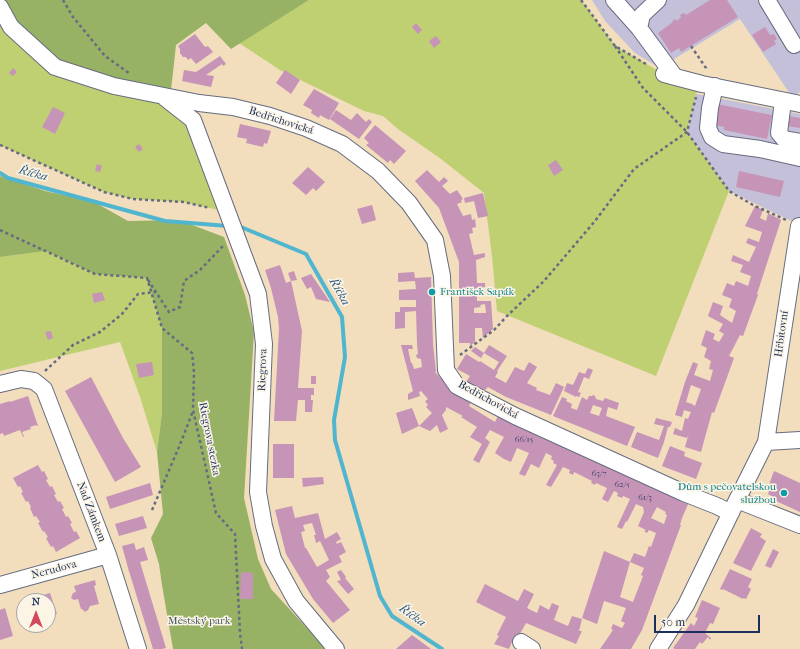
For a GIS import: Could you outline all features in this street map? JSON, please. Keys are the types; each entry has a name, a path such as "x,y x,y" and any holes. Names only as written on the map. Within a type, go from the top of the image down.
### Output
{"street":[{"path":"614,0 639,28 670,75 800,104"},
{"path":"639,28 642,15 658,0"},
{"path":"767,0 794,45"},
{"name":"Bedřichovická","path":"0,7 11,27 56,67 114,86 199,103 233,107 270,116 306,128 342,144 378,171 409,203 435,240 442,276 446,370 457,386 515,416 684,493 717,506 734,506"},
{"path":"715,86 710,108 708,128 712,137 723,144 760,149 800,158"},
{"name":"Riegrova","path":"162,96 193,120 258,294 264,344 258,492 264,526 273,559 296,601 336,649"},
{"path":"783,101 779,133 784,139 800,142"},
{"name":"Hřbitovní","path":"658,649 686,605 766,442 793,223"},
{"path":"0,384 21,379 34,381"},
{"name":"Nad Zámkem","path":"34,381 44,389 108,555 138,649"},
{"path":"766,442 800,440"},
{"path":"734,506 800,525"},
{"name":"Nerudova","path":"0,585 108,555"}],"path":[{"path":"63,0 73,16 105,56 130,74"},
{"path":"582,0 643,88 687,132 729,191 753,205 793,223"},
{"path":"615,46 670,75"},
{"path":"691,46 706,68 705,73"},
{"path":"446,370 457,357 494,330 544,281 595,221 634,169 687,132"},
{"path":"0,145 104,192 133,199 184,202 227,212"},
{"path":"0,230 95,274 147,278 170,312 180,307 184,281 200,270 235,233"},
{"name":"Riegrova stezka","path":"147,278 162,328 192,353 194,372 193,410 216,512 235,534 242,649"},
{"path":"34,381 73,345 100,332 122,314 138,294 156,292"},
{"path":"152,510 193,410"}],"shaded area":[{"path":"592,0 800,0 800,92 792,97 740,19 671,61 658,67 635,53 605,21"},
{"path":"696,94 800,114 800,225 729,191 687,132"}],"green space":[{"path":"0,0 309,0 231,49 206,23 176,45 171,90 55,67 11,27"},
{"path":"309,0 581,0 615,46 664,74 702,84 696,94 687,132 729,191 656,376 497,311 484,193 441,159 398,129 383,116 364,111 280,70 239,43"},
{"path":"0,7 162,96 193,120 227,212 184,202 133,199 104,192 0,145"},
{"name":"Městský park","path":"0,176 45,191 94,202 128,221 179,220 224,237 245,295 254,332 244,498 258,559 271,589 326,649 173,649 159,564 151,538 163,514 157,452 162,413 162,328 147,278 95,274 46,251 0,257"},
{"path":"46,251 95,274 147,278 162,328 162,413 157,452 140,397 120,342 0,371 0,257"}],"building":[{"path":"710,0 727,0 738,17 681,52 679,48 671,53 658,33 673,22 672,21 676,19 677,21 681,17 680,15 684,13 686,15"},
{"path":"416,23 422,30 418,34 412,27"},
{"path":"765,27 770,35 774,34 777,39 774,41 776,44 763,52 752,35"},
{"path":"195,34 205,47 208,46 213,52 196,64 191,58 188,60 186,57 183,57 178,46"},
{"path":"436,36 441,42 434,48 429,41"},
{"path":"220,56 226,64 223,66 222,64 206,75 214,76 211,87 182,81 184,70 196,72"},
{"path":"13,68 17,72 13,76 9,73"},
{"path":"285,70 300,80 291,94 276,83"},
{"path":"314,89 339,103 329,120 320,115 319,118 311,113 312,110 303,105"},
{"path":"717,104 772,115 767,139 724,130 724,127 713,125"},
{"path":"53,107 65,113 55,134 42,127"},
{"path":"336,110 351,120 357,113 366,122 369,119 372,122 359,139 330,119"},
{"path":"789,116 800,118 800,128 787,126"},
{"path":"240,124 271,131 267,144 264,143 263,147 246,143 247,139 237,137"},
{"path":"375,125 406,151 394,164 390,160 388,163 366,145 369,143 364,138"},
{"path":"139,144 143,149 139,152 135,147"},
{"path":"556,160 563,170 554,176 548,165"},
{"path":"97,164 102,166 100,172 95,171"},
{"path":"308,167 325,182 316,191 313,188 306,195 292,183"},
{"path":"427,170 439,182 444,177 448,181 442,186 450,194 457,190 463,199 461,200 462,202 457,204 463,216 471,214 472,220 475,219 476,227 472,228 473,233 469,234 474,255 485,253 485,257 476,260 477,283 485,283 485,287 477,288 477,301 491,301 493,329 483,338 482,328 475,328 475,342 470,346 470,343 459,343 459,262 439,208 415,181","holes":["485,304 486,313 474,313 474,308 481,307 480,305"]},
{"path":"739,171 784,181 780,197 736,187"},
{"path":"483,193 488,216 478,218 474,201 465,203 464,198"},
{"path":"372,205 376,220 362,224 357,209"},
{"path":"755,206 763,210 760,218 766,221 768,213 781,220 757,294 758,295 743,336 740,335 729,356 734,358 714,413 712,412 701,452 685,447 689,433 687,438 673,434 675,428 682,431 685,418 688,419 691,412 684,410 682,417 675,415 693,362 698,364 694,375 710,381 713,370 709,369 711,361 704,357 707,348 701,345 706,330 715,334 713,339 719,342 724,334 719,331 723,324 708,316 713,302 723,306 720,315 732,323 736,311 729,307 732,299 722,295 727,283 734,286 736,281 748,286 751,276 740,272 743,265 731,261 733,255 749,262 756,247 746,243 748,238 759,242 762,232 745,226","holes":["691,385 701,389 695,406 686,402"]},
{"path":"280,265 286,283 291,281 302,331 298,388 314,388 314,395 311,395 311,400 313,400 312,412 305,412 305,400 298,400 296,421 274,421 279,329 278,317 265,270"},
{"path":"294,271 297,280 291,281 288,273"},
{"path":"414,272 415,278 431,277 435,372 454,391 472,400 469,406 495,422 499,414 689,502 642,630 631,649 600,649 613,630 611,629 613,624 622,628 625,623 621,621 626,608 604,601 597,624 582,618 604,551 630,562 634,553 645,557 649,546 651,547 656,533 649,530 647,533 644,531 646,530 638,526 644,512 643,507 636,504 622,529 617,527 630,499 623,496 622,498 617,496 618,493 614,491 608,502 602,499 607,488 596,483 595,485 591,483 592,481 574,472 573,475 569,473 570,470 563,467 551,487 546,485 557,465 553,463 554,461 551,459 552,456 546,453 539,468 531,464 525,476 519,474 529,453 517,448 511,462 504,459 495,453 504,437 490,430 485,438 490,442 479,463 473,460 482,444 470,437 477,427 461,417 463,416 446,407 446,410 442,415 448,429 440,433 437,425 430,431 419,426 432,413 426,407 428,405 425,401 428,399 421,391 419,392 420,396 408,400 408,394 413,391 401,345 412,345 413,349 408,349 411,363 414,369 422,367 421,359 417,358 416,355 418,354 416,311 405,312 405,328 395,329 395,312 400,312 400,307 416,307 416,300 399,300 399,290 416,289 415,281 398,282 398,273","holes":["657,507 666,512 665,514 667,515 664,524 651,518","630,562 644,568 641,575 643,576 633,602 620,597"]},
{"path":"311,274 330,302 316,299 311,287 307,289 301,278"},
{"path":"102,292 105,300 94,303 92,294"},
{"path":"51,331 53,338 48,340 45,332"},
{"path":"489,345 507,356 497,371 498,372 495,377 506,383 515,367 524,371 529,362 537,367 527,383 537,388 536,390 550,395 556,383 564,387 551,415 506,397 488,387 483,392 466,382 470,376 457,369 466,354 494,370 499,362 484,353"},
{"path":"475,347 484,353 481,358 471,351"},
{"path":"152,362 154,375 139,378 136,364"},
{"path":"588,368 593,370 589,379 584,377 578,392 581,393 579,397 564,391 567,383 573,385 579,372 585,374"},
{"path":"311,376 316,376 316,384 311,384"},
{"path":"91,377 123,438 141,467 115,482 65,391"},
{"path":"593,395 596,399 603,401 605,398 619,403 617,410 608,407 606,416 635,427 627,446 553,416 562,397 567,399 566,401 572,404 571,408 577,410 582,397 587,400 589,396","holes":["593,405 602,408 599,416 590,413"]},
{"path":"28,396 38,426 36,425 30,427 31,429 22,432 24,437 20,430 4,436 3,433 0,434 0,404"},
{"path":"412,408 419,426 402,434 396,413"},
{"path":"656,418 672,422 670,427 668,427 658,458 631,447 637,432 659,440 664,426 654,424"},
{"path":"273,444 294,444 294,478 273,478"},
{"path":"670,446 685,452 684,456 702,463 696,479 662,466"},
{"path":"38,465 42,472 44,471 48,479 46,480 50,487 52,486 56,494 54,495 58,502 60,501 64,508 62,509 66,517 68,516 72,523 70,524 74,532 76,531 80,538 56,552 53,546 51,547 46,538 48,537 38,523 40,522 36,516 34,517 28,501 26,502 21,493 23,492 20,486 18,487 13,478"},
{"name":"Dům s pečovatelskou službou","path":"774,471 800,483 800,512 776,501 777,499 768,494 769,492 767,490"},
{"path":"323,477 324,484 303,487 302,478"},
{"path":"150,483 153,495 110,509 106,497"},
{"path":"292,506 295,518 318,513 325,539 337,532 341,539 336,542 337,544 341,542 346,552 339,556 342,562 326,570 330,577 326,581 350,610 333,623 313,599 286,554 275,510","holes":["312,523 316,535 314,535 316,543 320,541 329,560 317,567 305,548 301,532 305,531 303,525"]},
{"path":"143,516 147,528 119,536 115,524"},
{"path":"751,528 762,534 760,537 766,541 751,571 733,563"},
{"path":"134,543 136,550 144,547 148,560 140,562 166,648 153,649 128,568 122,546"},
{"path":"773,549 779,552 771,568 765,566"},
{"path":"730,569 752,579 748,587 751,589 746,599 720,589"},
{"path":"341,570 346,577 345,578 354,589 348,594 337,581 341,580 337,572"},
{"path":"241,572 253,573 253,599 240,599"},
{"path":"95,580 96,585 94,586 99,604 90,606 85,612 81,609 78,599 74,600 71,598 73,593 76,592 74,586"},
{"path":"485,584 518,601 524,589 534,594 527,608 537,613 540,605 549,610 552,603 559,606 554,620 568,626 572,616 582,619 579,631 582,631 576,644 526,623 517,639 514,637 509,649 494,644 499,636 497,635 506,617 476,602"},
{"path":"702,600 720,608 713,624 710,623 705,633 711,638 710,640 708,637 702,644 700,642 695,649 673,648 691,623 694,626 698,618 695,617"},
{"path":"5,608 13,636 0,640 0,610"},
{"path":"412,635 431,649 396,649"}],"waterway":[{"name":"Říčka","path":"0,173 8,178 165,221 228,226"},
{"name":"Říčka","path":"237,227 241,227 306,254 342,317 345,357 334,420 335,440 380,596 392,616 442,649"}],"place":[{"name":"František Sapák","path":"432,292"},
{"name":"Dům s pečovatelskou službou","path":"784,493"}]}
